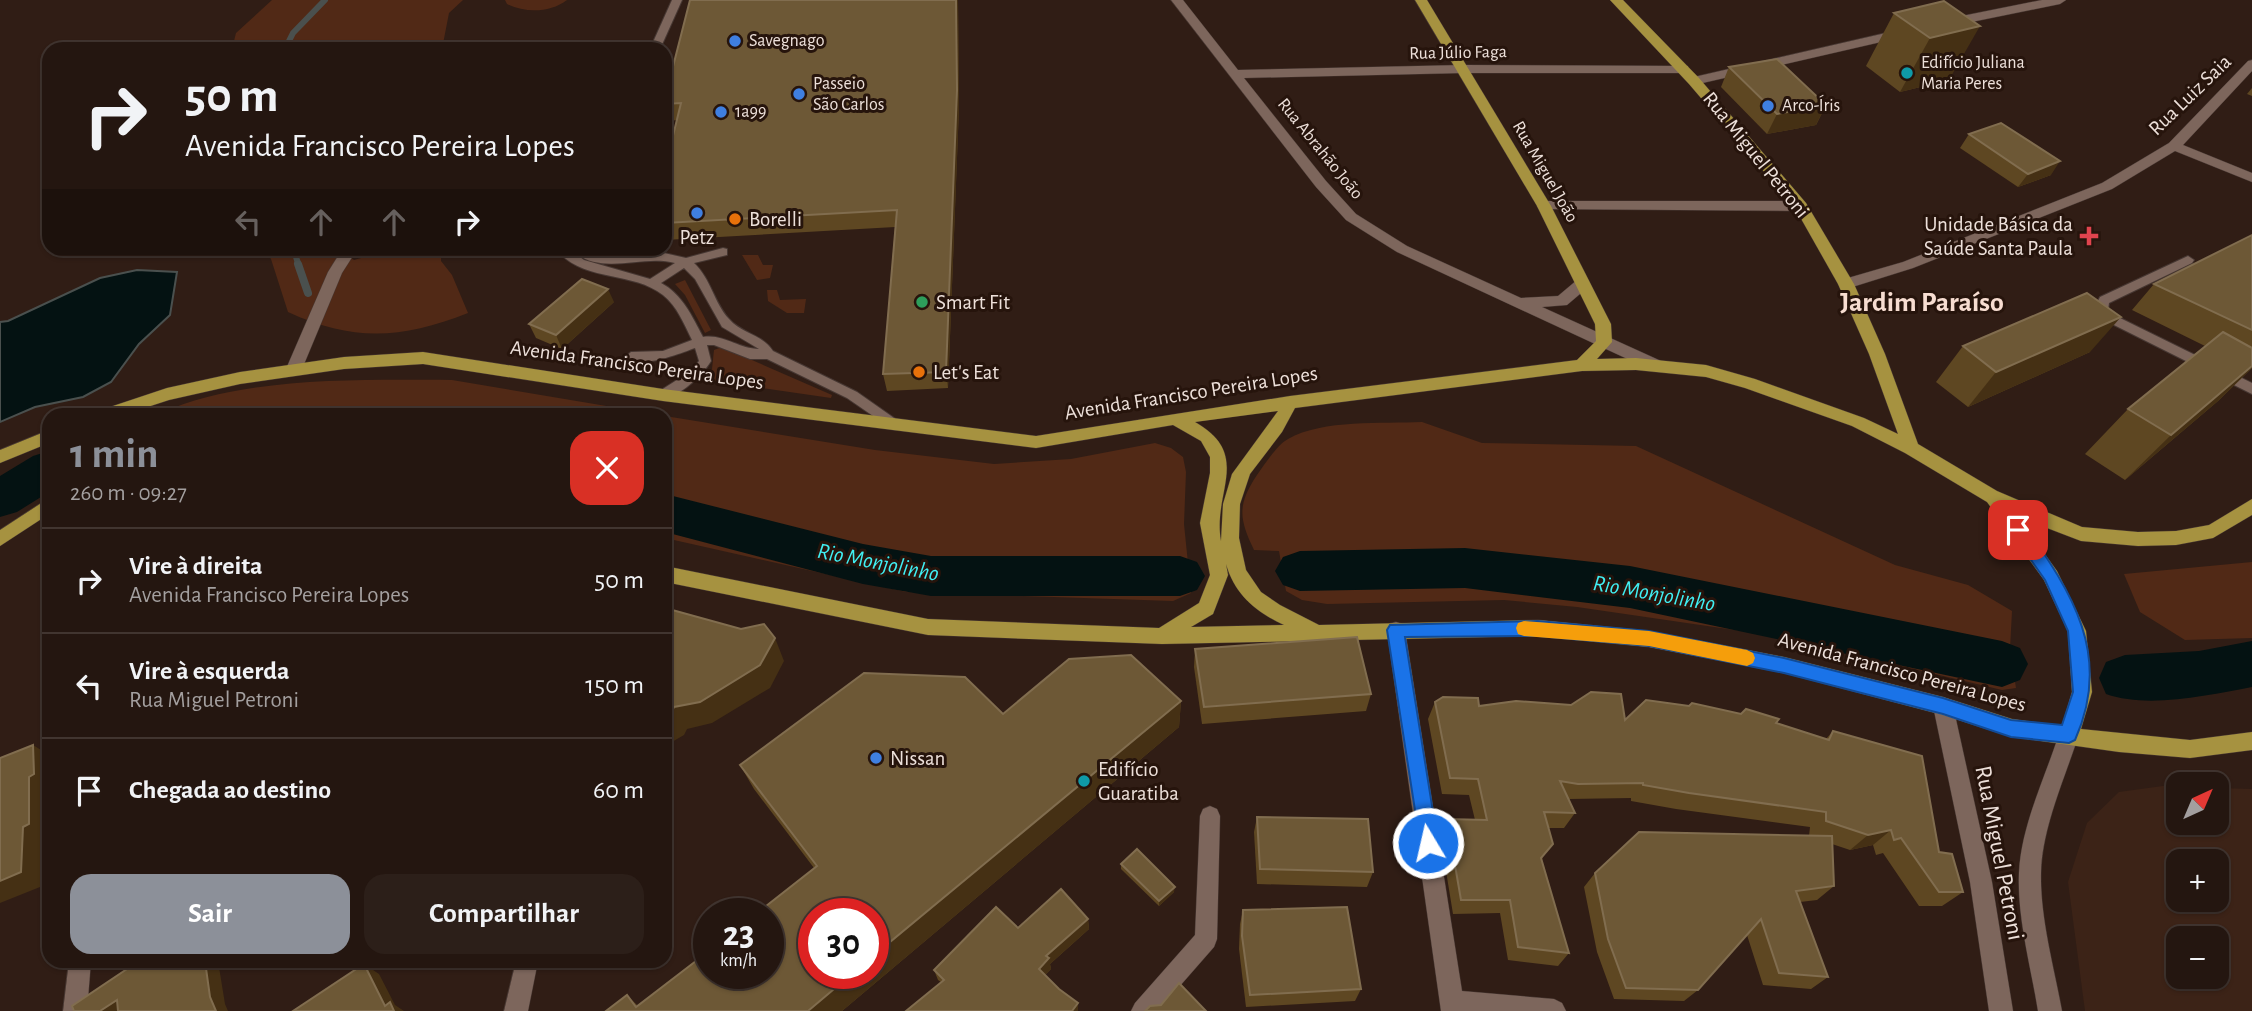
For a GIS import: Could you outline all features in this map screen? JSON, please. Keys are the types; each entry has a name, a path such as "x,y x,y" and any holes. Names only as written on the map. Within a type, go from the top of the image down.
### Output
{"main road":[{"name":"Rua Miguel João","path":"1421,0 1544,206 1603,324 1604,342"},
{"name":"Rua Miguel Petroni","path":"1616,0 1695,81 1801,206 1846,284 1877,354 1911,448"},
{"path":"1582,365 1604,342"},
{"name":"Avenida Francisco Pereira Lopes","path":"125,408 167,394 294,369 423,358 663,395 1037,442 1290,402 1582,365 1655,365 1706,371 1749,383 1858,422 1911,448 1991,496 2035,517 2081,534 2138,539 2176,538 2213,531 2252,506"},
{"path":"1290,402 1275,430 1242,471 1230,507 1228,527 1239,571 1253,596 1296,623 1322,632"},
{"path":"1162,636 1206,608 1219,575 1209,523 1219,473 1219,457 1207,437 1175,419"},
{"path":"0,457 42,439"},
{"path":"1991,496 2040,559 2077,631 2082,692 2069,734"},
{"path":"0,539 42,510"},
{"name":"Avenida Francisco Pereira Lopes","path":"672,575 928,627 1162,636 1538,628 1649,639 1784,665 1943,706 2011,728 2119,743 2190,749 2252,741"}],"street":[{"name":"Rua Abrahão João","path":"1177,0 1233,74 1351,216 1402,249 1519,303 1562,301 1583,284"},
{"path":"1937,25 2060,0"},
{"path":"1695,81 1910,32"},
{"name":"Rua Luiz Saia","path":"1846,284 1908,265 2107,186 2174,146 2252,64"},
{"name":"Rua Júlio Faga","path":"1233,74 1463,69 1684,69"},
{"path":"2174,146 2252,178"},
{"path":"1544,206 1801,206"},
{"path":"294,369 335,272 346,256"},
{"path":"1519,303 1655,365"},
{"path":"1396,630 1453,1007 1554,1011"},
{"name":"Rua Miguel Petroni","path":"1943,706 1981,882 2001,1011"},
{"path":"2050,1011 2034,917 2030,873 2037,833 2069,734"},
{"path":"1143,1011 1206,939 1210,816"},
{"path":"75,1011 79,968"},
{"path":"516,1011 525,968"}],"lane":[{"path":"658,42 677,0"},
{"path":"652,283 685,262 723,252"},
{"path":"565,256 582,265 640,278 666,291 676,302 699,342 705,361 696,374 663,395"},
{"path":"587,256 603,260 667,257 685,262 697,272 727,325 762,342 769,354"},
{"path":"2188,260 2104,300 2101,307 2103,312 2252,389"},
{"path":"631,357 664,355 699,342 715,340 750,354 769,354 852,395 897,425"}],"shaded area":[{"path":"272,0 463,0 449,13 443,42 234,42 236,33"},
{"path":"505,0 567,0 553,7 529,10 514,7"},
{"path":"742,255 758,255 763,265 773,265 770,278 757,280"},
{"path":"269,256 349,256 354,260 368,256 441,256 441,261 452,275 468,313 421,328 378,334 312,322 288,312"},
{"path":"137,270 177,272 170,315 139,344 111,382 83,397 35,407 0,422 0,322 8,321 100,278"},
{"path":"685,280 711,330 705,333 685,295 675,284"},
{"path":"767,290 777,290 780,300 806,299 804,313 787,313 768,301"},
{"path":"722,347 832,395 831,398 708,380 706,377 712,369 714,350"},
{"path":"452,380 618,408 175,408 229,392 266,386 342,381"},
{"path":"672,417 875,450 994,464 1071,459 1155,443 1171,448 1183,457 1186,472 1184,524 1191,593 1173,601 906,592 672,540"},
{"path":"1422,422 1482,443 1636,446 1895,565 1968,585 2012,611 2010,649 2016,688 2002,690 1776,636 1577,607 1504,600 1327,604 1302,600 1286,591 1279,551 1254,550 1245,529 1242,512 1246,495 1271,455 1288,439 1318,428"},
{"path":"2252,562 2252,638 2185,640 2140,612 2124,574"},
{"path":"2166,786 2166,835 2230,835 2230,788 2252,789 2252,1011 2085,1011 2068,882 2087,823 2119,792"}],"building":[{"path":"690,0 956,0 957,90 946,372 883,374 897,210 672,223 672,140 681,103 672,104 672,71"},
{"path":"1944,1 1980,26 1930,38 1894,13"},
{"path":"1777,59 1826,105 1777,114 1729,67"},
{"path":"2001,123 2060,161 2028,174 1969,134"},
{"path":"2252,235 2252,330 2154,284"},
{"path":"582,279 608,289 556,335 529,324"},
{"path":"2087,293 2121,317 1996,372 1963,346"},
{"path":"2223,332 2252,348 2252,366 2171,435 2128,409"},
{"path":"672,610 741,629 764,624 775,638 760,665 700,702 674,707 672,711"},
{"path":"1357,637 1371,694 1204,707 1195,649"},
{"path":"1131,655 1181,701 889,943 889,898 798,898 798,989 834,989 808,1011 606,1011 627,995 636,1007 693,963 693,989 784,989 784,898 776,898 817,866 740,765 864,673 965,677 1003,714 1069,659"},
{"path":"1591,692 1621,694 1625,720 1646,700 1689,706 1692,703 1741,714 1746,709 1779,719 1776,723 1829,740 1833,731 1922,756 1939,852 1952,854 1963,892 1939,892 1901,838 1894,840 1891,830 1868,835 1826,821 1826,812 1689,793 1643,783 1578,784 1560,781 1575,813 1544,812 1553,844 1541,858 1569,953 1518,947 1510,900 1461,900 1447,819 1487,820 1478,779 1450,778 1435,702 1443,697 1478,698 1479,706 1516,701 1571,705"},
{"path":"33,745 34,774 29,777 29,824 23,827 21,872 0,881 0,758"},
{"path":"1257,817 1368,819 1373,872 1260,869"},
{"path":"1639,832 1832,836 1834,886 1796,891 1828,977 1779,973 1761,919 1698,990 1626,988 1608,939 1595,873"},
{"path":"1137,849 1175,887 1159,901 1121,864"},
{"path":"1061,889 1088,919 1046,956 1049,958 1039,969 1078,1003 1072,1011 906,1011 944,980 934,970 996,907 1018,928"},
{"path":"1347,907 1361,989 1250,995 1242,936 1243,910"},
{"path":"129,968 206,968 210,997 216,1011 118,1011 117,1000 100,1011 74,1011 72,1006"},
{"path":"358,968 366,968 385,1006 390,1002 394,1011 293,1011"},
{"path":"1179,983 1206,1011 1145,1011 1150,1006 1161,1005"}],"waterway":[{"path":"288,42 293,33 325,0"},
{"path":"296,256 299,266"},
{"path":"298,264 308,293"},
{"name":"Rio Monjolinho","path":"0,499 42,473"},
{"name":"Rio Monjolinho","path":"672,515 863,564 931,576 1180,576"},
{"name":"Rio Monjolinho","path":"1300,571 1465,568 1630,587 2002,664"},
{"name":"Rio Monjolinho","path":"2125,678 2199,674 2252,664"}],"slow traffic":[{"path":"1524,628 1649,639 1747,658"}],"place":[{"name":"Savegnago","path":"735,41"},
{"name":"Edifício Juliana Maria Peres","path":"1907,73"},
{"name":"Passeio São Carlos","path":"799,94"},
{"name":"Arco-Íris","path":"1768,106"},
{"name":"1a99","path":"721,112"},
{"name":"Petz","path":"697,213"},
{"name":"Borelli","path":"735,219"},
{"name":"Unidade Básica da Saúde Santa Paula","path":"2089,236"},
{"name":"Smart Fit","path":"922,302"},
{"name":"Let's Eat","path":"919,372"},
{"name":"Nissan","path":"876,758"},
{"name":"Edifício Guaratiba","path":"1084,781"}],"district":[{"name":"Jardim Paraíso","path":"1922,303"}],"route":[{"path":"1428,843 1396,630 1538,628 1649,639 1784,665 1943,706 2011,728 2069,734 2082,692 2077,631 2051,576 2018,530"}]}
